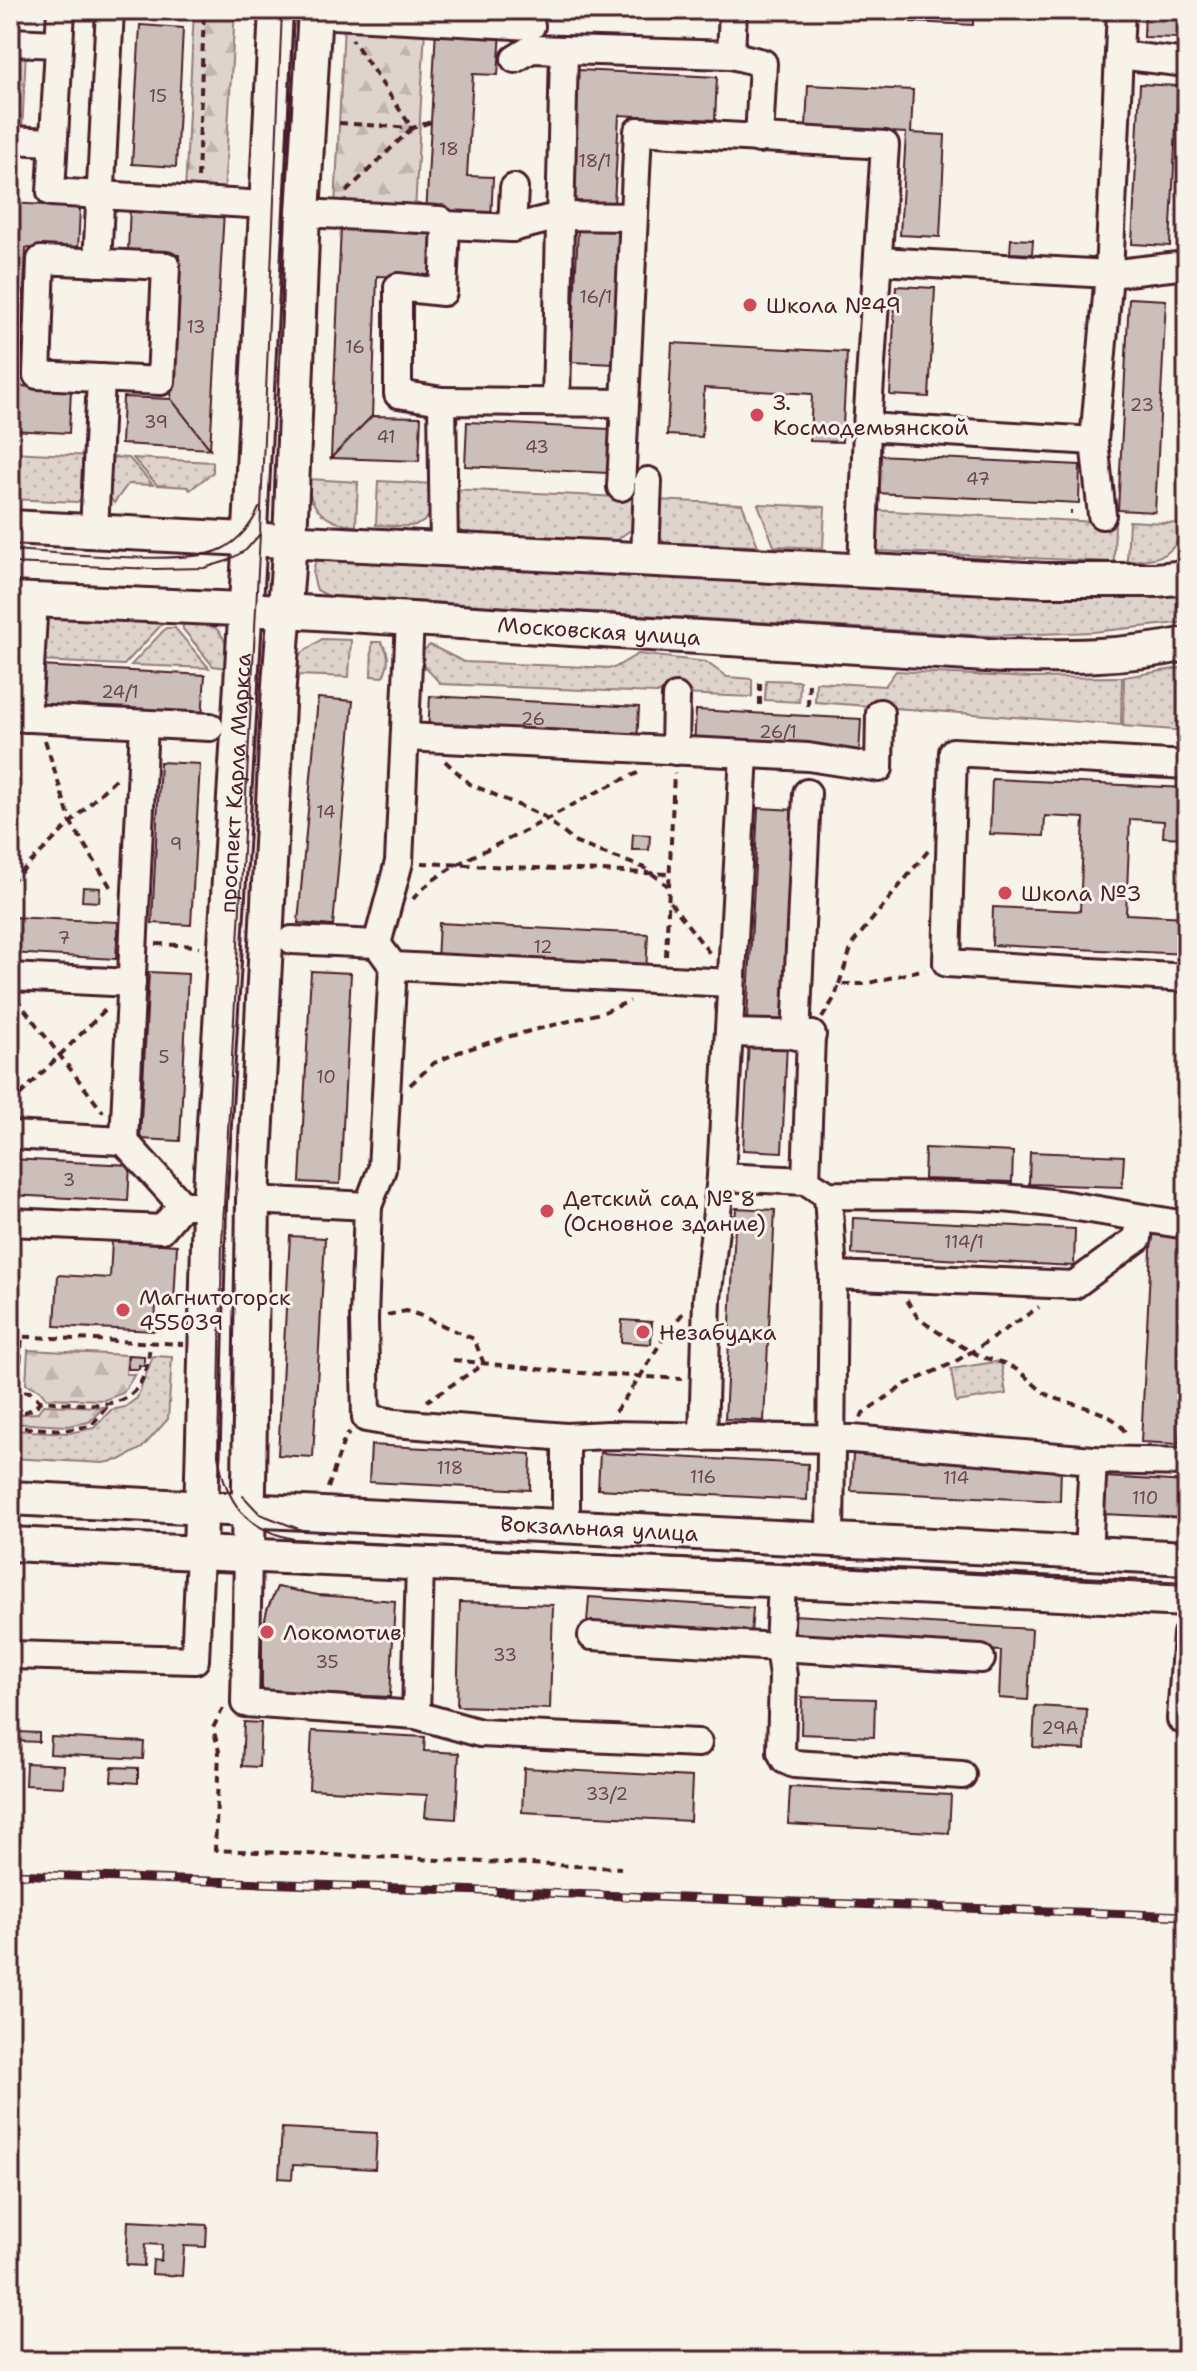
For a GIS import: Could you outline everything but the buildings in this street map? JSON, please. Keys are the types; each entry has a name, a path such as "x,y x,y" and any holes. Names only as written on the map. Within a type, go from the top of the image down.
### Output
{"main road":[{"name":"проспект Карла Маркса","path":"200,1554 202,1507 195,1205 246,610 276,10"},
{"name":"проспект Карла Маркса","path":"248,1556 253,1200 279,685 290,541 303,213 325,17"},
{"path":"10,527 1045,580 1187,577"},
{"name":"Московская улица","path":"22,600 285,611 1002,656 1072,658 1129,654 1187,644"},
{"name":"проспект Карла Маркса","path":"249,1460 264,1492 273,1501 295,1512"},
{"name":"Вокзальная улица","path":"10,1498 1187,1558"},
{"name":"Вокзальная улица","path":"10,1544 1187,1600"}],"lane":[{"path":"61,10 51,192 266,205"},
{"path":"97,263 110,10"},
{"path":"731,55 733,10"},
{"path":"1102,515 1094,441 1109,274 1121,10"},
{"path":"325,17 468,16 564,51 731,55 763,63 759,139"},
{"path":"10,42 59,44"},
{"path":"556,401 564,51"},
{"path":"1119,55 1187,63"},
{"path":"621,487 638,131 885,145 867,427 862,570"},
{"path":"10,140 53,142"},
{"path":"512,228 514,188"},
{"path":"303,213 440,220 446,225 512,228 560,216 633,217"},
{"path":"446,225 443,292 398,287 398,394 442,401 624,403"},
{"path":"41,260 97,263 166,266 161,381 37,375 41,260"},
{"path":"879,261 1109,274 1187,265"},
{"path":"94,532 101,378"},
{"path":"442,401 444,549"},
{"path":"867,427 1094,441"},
{"path":"645,559 648,481"},
{"path":"22,600 22,718 210,727"},
{"path":"377,944 399,862 415,738 410,619"},
{"path":"675,751 676,697"},
{"path":"415,738 808,757 879,768 880,713"},
{"path":"124,1141 144,724"},
{"path":"1187,765 953,752 947,963 1187,978"},
{"path":"703,1437 707,1299 721,1177 744,754"},
{"path":"807,793 817,1188 833,1275 842,1438 830,1540"},
{"path":"292,940 377,944"},
{"path":"377,944 393,966 382,1169 368,1206 364,1319 366,1418 566,1437 842,1438 1093,1460 1187,1462"},
{"path":"393,966 731,983"},
{"path":"10,977 132,983"},
{"path":"730,1033 811,1035"},
{"path":"10,1135 124,1141 195,1205 162,1229 10,1222"},
{"path":"721,1177 817,1188 1021,1199 1096,1208 1187,1225"},
{"path":"253,1200 368,1206"},
{"path":"833,1275 1074,1285 1138,1238 1139,1218"},
{"path":"566,1437 566,1527"},
{"path":"1088,1553 1093,1460"},
{"path":"10,1655 195,1660 200,1554"},
{"path":"248,1556 245,1703 416,1715 480,1733 698,1743"},
{"path":"416,1715 420,1564"},
{"path":"782,1581 779,1647 783,1676 781,1752 785,1760 794,1764 962,1775"},
{"path":"1181,1719 1187,1634"},
{"path":"592,1636 981,1659"}],"path":[{"path":"198,177 204,10"},
{"path":"325,17 412,128"},
{"path":"339,123 412,128 431,122"},
{"path":"346,192 412,128"},
{"path":"760,679 760,705"},
{"path":"808,706 809,682"},
{"path":"10,783 22,718"},
{"path":"22,718 71,823 134,933 199,946"},
{"path":"415,738 470,784 546,819 576,843 645,868 669,886"},
{"path":"10,883 143,751"},
{"path":"406,908 422,889 460,864 610,784 639,773 675,751"},
{"path":"386,1104 403,1094 418,1075 434,1063 507,1037 604,1012 653,992 664,980 675,751"},
{"path":"835,997 853,943 925,854 951,832"},
{"path":"399,862 669,874"},
{"path":"668,900 699,943 720,962 731,983"},
{"path":"839,984 865,984 947,963"},
{"path":"10,1105 132,983"},
{"path":"10,990 124,1141"},
{"path":"877,1276 893,1284 918,1317 973,1351 1014,1367 1045,1393 1080,1403 1111,1419 1125,1431 1134,1461"},
{"path":"842,1438 863,1413 883,1398 973,1351 1068,1285"},
{"path":"608,1435 615,1411 682,1313 707,1299"},
{"path":"364,1319 406,1311 419,1315 474,1339 484,1364"},
{"path":"10,1336 179,1344"},
{"path":"18,1390 22,1336"},
{"path":"10,1390 30,1392 40,1401 120,1403 138,1386 149,1363 150,1342"},
{"path":"453,1360 640,1377 704,1378"},
{"path":"395,1423 484,1364"},
{"path":"10,1411 25,1412 35,1408 40,1401"},
{"path":"10,1427 65,1430 91,1426 110,1403"},
{"path":"327,1489 345,1437 366,1418"},
{"path":"229,1695 213,1728 219,1751 215,1850 621,1868"}],"green space":[{"path":"194,10 235,10 224,195 185,194"},
{"path":"344,24 425,28 415,211 335,207"},
{"path":"10,48 26,49 22,134 10,133"},
{"path":"10,452 92,456 84,498 77,502 10,499"},
{"path":"104,457 129,458 153,485 128,484 114,503 106,492"},
{"path":"133,458 213,462 213,472 190,490 188,487 157,485"},
{"path":"308,479 358,482 356,526 336,522 321,513 311,499"},
{"path":"378,481 435,484 434,500 427,519 413,526 376,525"},
{"path":"449,489 641,498 634,528 616,540 463,533 456,527"},
{"path":"655,500 742,504 758,546 664,543 657,530"},
{"path":"758,504 825,507 823,548 774,546"},
{"path":"871,510 1115,523 1114,562 878,551 872,546"},
{"path":"1129,521 1182,524 1176,544 1170,550 1156,557 1127,561"},
{"path":"319,556 1187,588 1187,622 1093,632 990,636 328,596 317,590 314,580 314,568"},
{"path":"46,612 163,614 163,623 124,665 39,661"},
{"path":"182,615 204,622 218,631 226,645 228,668 213,666 183,629"},
{"path":"166,628 175,628 209,668 131,665"},
{"path":"322,639 351,640 349,677 296,675 299,655"},
{"path":"372,642 381,642 388,655 383,677 371,676"},
{"path":"430,645 464,662 614,668 638,654 706,662 727,677 752,679 752,697 441,684 422,664 423,651"},
{"path":"1187,667 1187,731 1123,726 1124,677"},
{"path":"896,671 1031,678 1122,677 1121,725 815,702 816,682 885,686"},
{"path":"766,680 800,681 799,702 765,700"},
{"path":"28,1350 127,1355 126,1374 135,1374 123,1393 104,1400 46,1398 40,1390 26,1384"},
{"path":"153,1356 172,1357 168,1419 142,1448 120,1460 103,1463 10,1458 10,1430 69,1433 94,1428 111,1410 125,1407 137,1398"},
{"path":"1001,1361 1006,1394 956,1402 951,1369"},
{"path":"43,1405 104,1407 89,1422 67,1426 10,1423 10,1415 37,1413"}],"tram line":[{"path":"282,10 260,534 222,1243 218,1455 226,1487 233,1500 241,1511 263,1528 294,1539 1187,1585"},
{"path":"288,141 294,10"},
{"path":"10,550 151,558 204,554 234,542 259,508"},
{"path":"10,563 204,568 227,561 246,550 260,534"},
{"path":"243,1496 260,1514 304,1531"}],"railway":[{"path":"10,1874 1187,1916"}],"place":[{"name":"Школа №49","path":"750,305"},
{"name":"З. Космодемьянской","path":"757,415"},
{"name":"Школа №3","path":"1005,893"},
{"name":"Детский сад № 8 (Основное здание)","path":"547,1211"},
{"name":"Магнитогорск 455039","path":"123,1310"},
{"name":"Незабудка","path":"643,1332"},
{"name":"Локомотив","path":"267,1632"}]}
